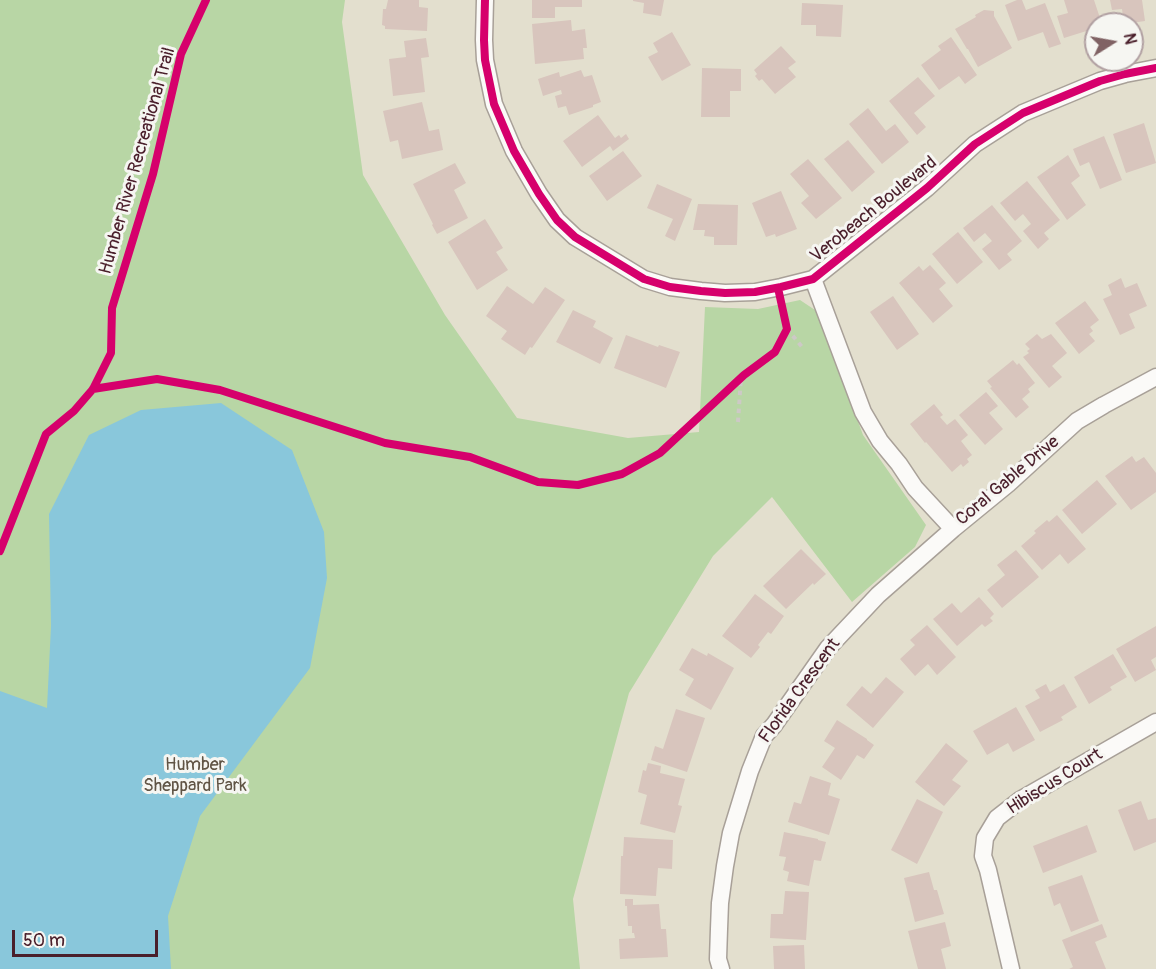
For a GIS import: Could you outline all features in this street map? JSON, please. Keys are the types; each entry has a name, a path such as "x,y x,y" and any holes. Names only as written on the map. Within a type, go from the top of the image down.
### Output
{"street":[{"name":"Verobeach Boulevard","path":"485,0 485,60 494,104 514,151 539,195 557,220 575,237 644,279 670,287 724,293 755,292 813,279 927,188 975,144 1023,113 1100,81 1156,68"},
{"name":"Coral Gable Drive","path":"813,279 863,412 880,441 915,488 953,529 1008,484 1077,421 1156,377"},
{"name":"Florida Crescent","path":"721,969 718,959 720,903 729,844 750,771 764,736 828,648 850,623 878,595 953,529"},
{"name":"Hibiscus Court","path":"1011,969 983,856 986,838 997,819 1020,800 1156,722"}],"path":[{"path":"785,319 785,333 803,348"},
{"path":"794,349 838,346"},
{"path":"733,385 752,369"},
{"path":"738,422 741,377"}],"green space":[{"name":"Humber Sheppard Park","path":"0,0 345,0 342,22 363,175 445,315 517,418 628,438 699,432 705,307 758,309 800,300 818,312 863,435 926,525 915,547 852,602 772,497 713,556 629,693 573,899 580,969 0,969"}],"water":[{"path":"221,403 292,450 324,532 327,578 310,668 200,816 168,916 171,969 0,969 0,691 47,708 51,626 49,514 89,435 141,410"}],"building":[{"path":"388,0 419,0 419,7 428,8 427,31 385,29 382,25 383,9 386,9"},
{"path":"532,0 582,0 582,7 555,7 555,18 532,18"},
{"path":"633,0 664,0 661,16 643,13 644,3"},
{"path":"1022,0 1026,10 1045,3 1061,44 1049,48 1043,32 1018,41 1005,5"},
{"path":"1064,0 1094,0 1098,12 1084,12 1084,32 1064,38 1057,16 1068,13"},
{"path":"1110,0 1142,0 1144,12 1122,12 1122,9 1112,10"},
{"path":"802,3 843,5 841,37 816,36 816,25 801,25"},
{"path":"984,10 994,11 994,16 1012,48 978,67 955,29"},
{"path":"571,20 572,31 585,29 587,48 583,48 584,59 535,64 532,24"},
{"path":"672,32 691,65 662,81 648,57 658,52 653,43"},
{"path":"951,37 977,75 965,84 959,76 939,90 921,65 941,50 938,46"},
{"path":"426,38 429,57 421,58 425,92 393,96 389,59 406,57 404,41"},
{"path":"781,46 796,62 788,68 796,77 775,94 762,79 759,81 754,70"},
{"path":"702,68 741,69 741,91 730,91 730,117 701,117"},
{"path":"581,70 584,77 592,75 601,102 569,115 566,106 558,108 555,96 562,94 561,90 543,96 538,79 559,72 560,77"},
{"path":"918,77 935,96 914,113 926,127 917,135 889,101"},
{"path":"422,102 429,131 439,129 443,150 402,159 398,140 390,142 383,111"},
{"path":"868,108 886,131 895,124 909,142 882,164 849,124"},
{"path":"598,115 615,138 619,135 621,138 626,134 629,139 613,151 610,146 582,167 563,141"},
{"path":"1144,123 1156,163 1126,173 1113,134"},
{"path":"1104,136 1122,180 1100,189 1089,162 1080,166 1073,149"},
{"path":"848,140 875,172 852,192 824,159"},
{"path":"623,151 642,176 607,201 589,176"},
{"path":"1068,155 1080,176 1071,183 1086,205 1067,220 1037,177"},
{"path":"808,159 842,198 816,219 801,203 809,196 790,174"},
{"path":"455,163 466,183 454,190 468,218 437,234 413,184"},
{"path":"1027,181 1060,220 1044,233 1049,239 1038,249 1023,231 1031,224 1023,214 1015,221 1000,203"},
{"path":"657,184 692,199 675,241 665,236 673,219 647,208"},
{"path":"781,191 797,229 776,237 775,234 766,237 752,203"},
{"path":"698,204 738,205 737,245 714,245 714,237 704,236 705,230 693,230"},
{"path":"992,205 1022,241 1007,254 1012,260 999,270 982,249 992,241 985,233 974,242 963,228"},
{"path":"485,219 503,248 496,252 508,270 477,290 448,242"},
{"path":"958,232 983,262 957,284 932,254"},
{"path":"930,265 946,283 939,289 953,306 933,323 899,283 919,266 923,271"},
{"path":"1121,278 1125,288 1137,283 1147,306 1129,314 1135,328 1120,335 1103,299 1112,295 1108,285"},
{"path":"507,286 533,304 545,287 565,300 525,355 501,339 507,331 486,316"},
{"path":"893,296 919,334 897,350 870,312"},
{"path":"1085,301 1099,320 1090,327 1093,331 1089,334 1095,341 1079,354 1055,323"},
{"path":"573,310 596,321 593,327 613,338 600,364 556,342"},
{"path":"1037,334 1042,339 1051,334 1067,353 1052,366 1062,377 1049,388 1023,357 1029,353 1027,351 1030,349 1025,344"},
{"path":"626,335 658,347 659,345 680,352 666,388 614,368"},
{"path":"1013,360 1017,365 1019,363 1035,383 1022,399 1029,407 1016,418 990,388 992,387 987,381"},
{"path":"986,392 998,406 989,413 1003,429 985,445 959,415"},
{"path":"934,404 943,415 940,417 947,425 955,419 968,435 961,441 972,455 967,459 969,462 963,467 961,464 952,472 910,424"},
{"path":"1132,456 1136,462 1144,457 1156,473 1156,492 1131,510 1105,476"},
{"path":"1097,480 1117,504 1082,534 1062,510"},
{"path":"1057,515 1086,549 1068,564 1060,554 1042,570 1021,546 1036,533 1034,531"},
{"path":"801,549 826,574 786,609 763,586"},
{"path":"1016,550 1039,577 1002,608 987,590 1005,575 997,565"},
{"path":"755,594 784,616 771,634 768,632 751,658 722,636"},
{"path":"979,597 994,614 990,618 993,621 985,627 982,624 957,646 933,619 952,603 961,613"},
{"path":"927,625 956,657 937,675 928,664 915,676 900,659 915,645 910,640"},
{"path":"1156,626 1156,657 1151,660 1156,670 1135,682 1116,649"},
{"path":"692,648 707,656 708,653 734,668 711,710 685,695 694,679 679,670"},
{"path":"1113,654 1127,677 1110,687 1112,690 1089,704 1074,677"},
{"path":"886,677 904,692 873,728 846,705 862,686 871,694"},
{"path":"1046,684 1050,692 1064,684 1077,707 1061,717 1063,720 1040,732 1025,706 1040,698 1035,690"},
{"path":"1016,707 1035,740 1013,752 1008,743 987,755 973,731"},
{"path":"676,709 705,718 687,772 651,760 655,746 663,749"},
{"path":"837,720 874,745 864,759 857,755 841,780 822,767 835,748 824,741"},
{"path":"946,743 968,761 952,780 961,786 944,806 915,782"},
{"path":"648,763 661,766 660,773 685,779 678,805 682,806 675,833 640,824 647,795 638,792 643,770 646,771"},
{"path":"810,776 831,783 828,795 840,799 829,835 788,822 794,802 801,804"},
{"path":"917,799 943,812 917,864 891,850"},
{"path":"1141,801 1148,820 1156,818 1156,842 1134,851 1118,810"},
{"path":"1087,825 1097,852 1043,873 1033,846"},
{"path":"784,832 826,842 821,861 814,860 809,886 787,881 789,872 783,870 786,857 779,856"},
{"path":"624,837 673,840 672,869 658,868 656,896 620,894"},
{"path":"929,872 944,914 915,922 904,878"},
{"path":"1082,875 1099,921 1071,932 1060,903 1054,906 1048,887"},
{"path":"785,891 809,892 806,940 770,938 771,914 783,914"},
{"path":"625,899 633,899 633,905 659,904 661,929 666,929 668,957 620,959 619,939 635,938 632,926 628,926"},
{"path":"945,922 951,946 941,949 946,969 918,969 908,931"},
{"path":"1102,924 1107,937 1095,942 1106,969 1069,969 1073,967 1062,940"},
{"path":"804,945 805,969 774,969 773,946"}],"cycle path":[{"name":"Humber River Recreational Trail","path":"0,551 46,434 74,411 93,389 111,353 112,308 153,174 181,54 206,0"},
{"path":"485,0 485,60 494,104 514,151 557,220 575,237 644,279 670,287 701,291 755,292 813,279 927,188 975,144 1023,113 1100,81 1156,68"},
{"path":"93,389 157,379 220,390 385,443 470,457 538,482 578,485 622,474 660,453 744,375 775,352 787,329 778,288"}]}
